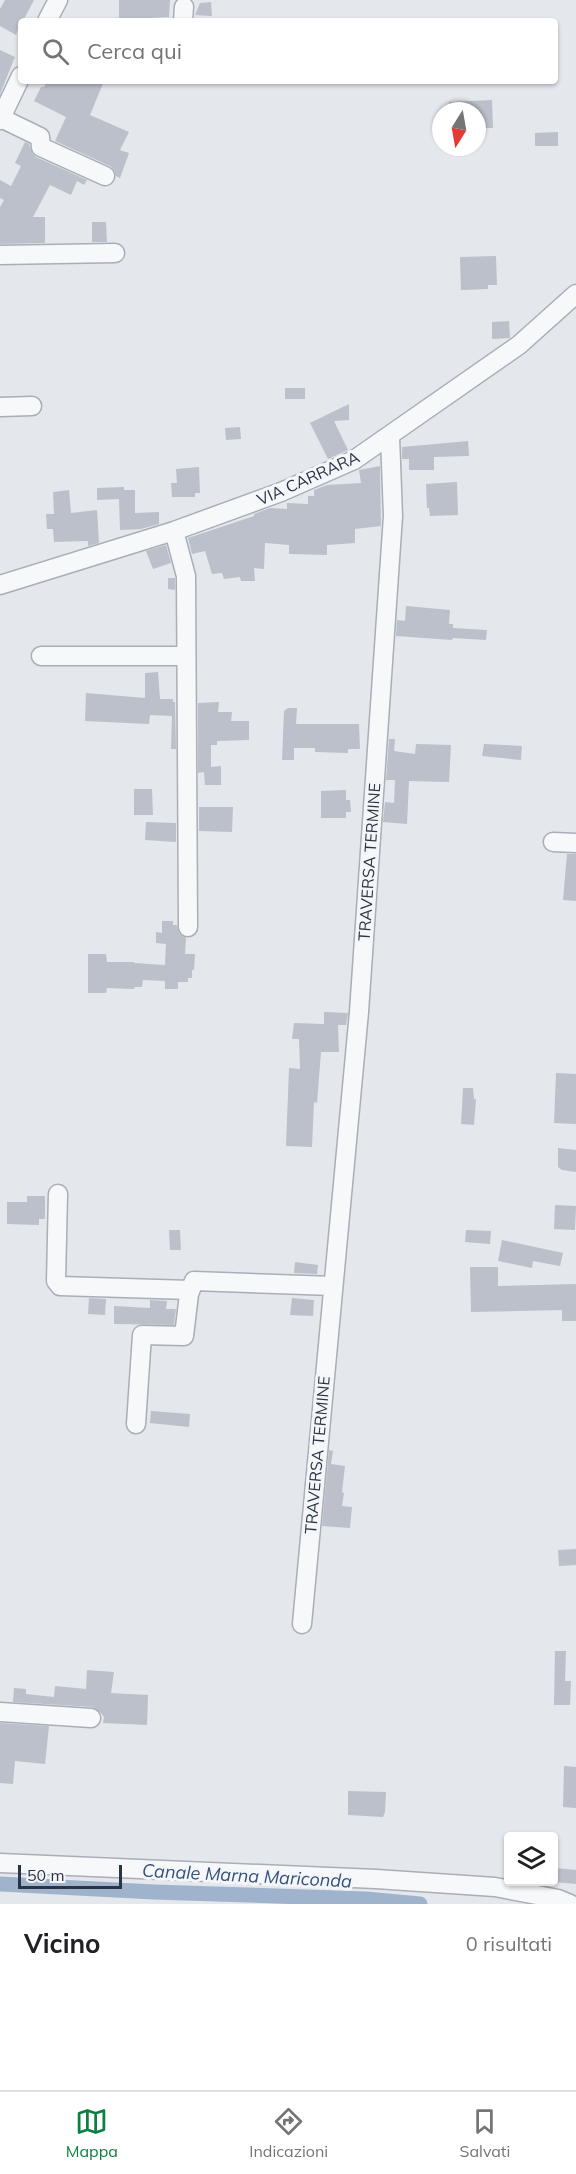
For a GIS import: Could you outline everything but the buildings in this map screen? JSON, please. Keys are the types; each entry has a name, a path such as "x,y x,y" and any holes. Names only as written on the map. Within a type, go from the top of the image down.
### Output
{"street":[{"path":"18,82 0,119 40,137 41,147 105,176"},
{"path":"0,255 115,253"},
{"name":"VIA CARRARA","path":"0,585 174,531 281,492 354,460 519,345 576,294"},
{"path":"0,407 32,406"},
{"name":"TRAVERSA TERMINE","path":"302,1624 359,1012 393,528 390,437"},
{"path":"174,531 186,576 188,927"},
{"path":"41,656 186,656"},
{"path":"553,842 576,843"},
{"path":"58,1194 56,1281 60,1286 190,1290"},
{"path":"136,1424 142,1335 184,1336 190,1290 194,1281 333,1286"},
{"path":"0,1712 91,1718"},
{"path":"0,1863 376,1879 495,1887 558,1899 570,1904"}],"waterway":[{"name":"Canale Marna Mariconda","path":"0,1884 366,1899 420,1904"}]}
